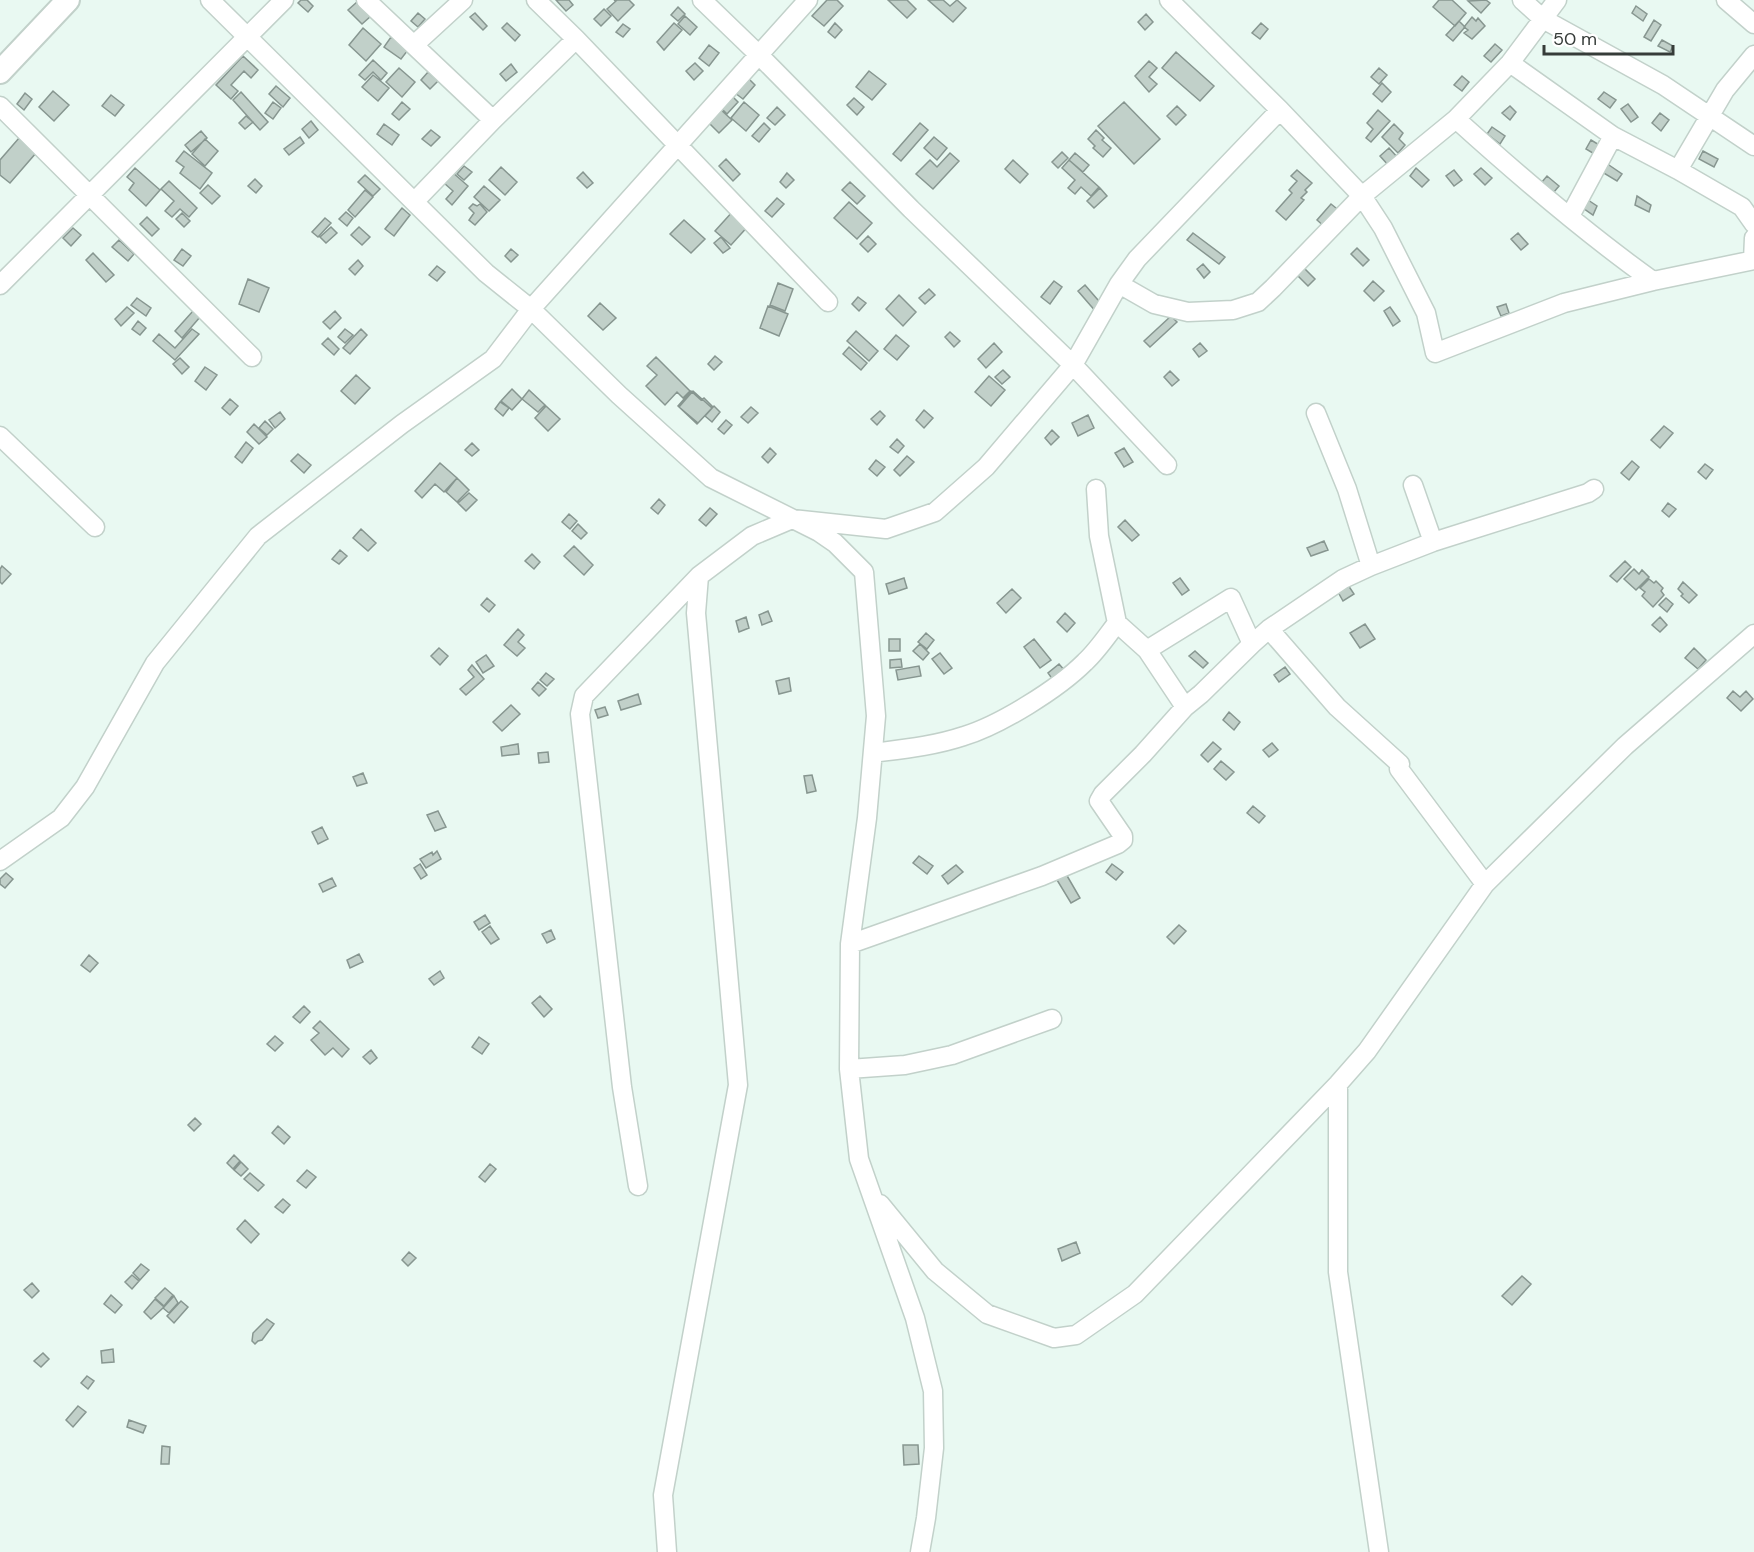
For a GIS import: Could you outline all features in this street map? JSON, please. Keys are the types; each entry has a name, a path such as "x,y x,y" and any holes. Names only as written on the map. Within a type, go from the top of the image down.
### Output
{"street":[{"path":"0,72 68,0"},
{"path":"210,0 249,36 486,273 531,309 711,478 827,537 864,572 876,716 850,944 849,1069 859,1159 915,1318 933,1391 934,1448 920,1552"},
{"path":"0,285 284,0"},
{"path":"366,0 493,120"},
{"path":"414,45 463,0"},
{"path":"536,0 828,302"},
{"path":"702,0 911,209 1073,365 1167,465"},
{"path":"0,861 61,818 85,787 155,663 258,536 402,424 493,359 531,309 808,0"},
{"path":"1168,0 1280,110 1362,196 1383,228 1426,313 1436,353 1564,303 1653,281 1754,260 1754,238"},
{"path":"1522,0 1543,19 1663,85 1754,146"},
{"path":"1119,284 1154,304 1188,312 1233,310 1258,302 1362,196 1456,119 1510,63 1557,0"},
{"path":"1726,0 1754,24"},
{"path":"415,201 576,39"},
{"path":"1678,170 1725,90 1754,55"},
{"path":"1510,63 1613,136 1742,207 1754,224"},
{"path":"0,106 252,357"},
{"path":"638,1186 622,1087 580,714 584,696 699,576 752,536 792,519 886,529 935,512 987,467 1073,365 1119,284 1137,259 1280,110"},
{"path":"1456,119 1621,258 1653,281"},
{"path":"1570,216 1613,136"},
{"path":"1316,413 1347,489 1371,566"},
{"path":"4,446 95,527"},
{"path":"1413,484 1433,542"},
{"path":"1096,489 1099,536 1117,623 1147,650 1185,707"},
{"path":"850,944 1042,876 1118,844 1123,840 1123,836 1099,801 1185,707 1269,629 1343,579 1371,566 1433,542 1567,500 1594,489"},
{"path":"667,1552 663,1495 738,1085 696,613 699,576"},
{"path":"1147,650 1231,598 1252,644"},
{"path":"873,753 927,746 966,736 1010,715 1070,676 1087,661 1117,623"},
{"path":"1269,629 1337,707 1400,765 1399,769 1485,884"},
{"path":"859,1159 882,1208 935,1271 987,1314 1054,1338 1076,1335 1135,1294 1338,1084 1367,1051 1485,884 1625,746 1754,634"},
{"path":"849,1069 905,1065 952,1055 1052,1019"},
{"path":"1338,1084 1338,1272 1378,1552"}],"building":[{"path":"301,0 307,0 313,6 308,12 298,3"},
{"path":"556,0 569,0 573,5 566,11"},
{"path":"614,0 629,0 634,5 618,21 607,9 616,1"},
{"path":"827,0 837,0 843,6 824,26 812,16"},
{"path":"888,0 907,0 916,9 907,18"},
{"path":"928,0 943,0 950,6 957,0 966,8 953,22"},
{"path":"1439,0 1452,0 1466,13 1455,26 1433,7"},
{"path":"1486,0 1490,3 1481,13 1468,1"},
{"path":"357,2 371,16 362,24 348,10"},
{"path":"1636,6 1647,14 1643,21 1632,13"},
{"path":"678,7 685,14 678,21 671,15"},
{"path":"604,9 611,16 601,26 594,19"},
{"path":"418,13 425,19 418,27 411,21"},
{"path":"475,13 487,26 483,30 470,17"},
{"path":"1146,14 1153,22 1145,30 1138,22"},
{"path":"685,16 697,27 690,35 678,24"},
{"path":"1472,17 1476,21 1478,18 1485,26 1472,39 1464,33 1468,30 1464,27"},
{"path":"1654,20 1661,25 1651,41 1644,37"},
{"path":"1459,21 1465,27 1453,41 1446,35"},
{"path":"507,23 520,35 515,41 502,28"},
{"path":"674,23 682,30 664,50 657,42"},
{"path":"835,23 842,30 835,38 828,32"},
{"path":"1261,23 1268,29 1260,39 1252,33"},
{"path":"623,24 630,29 623,37 616,32"},
{"path":"363,28 381,44 366,61 349,45"},
{"path":"391,37 408,50 401,59 384,47"},
{"path":"1662,40 1673,46 1670,52 1658,46"},
{"path":"1495,44 1502,50 1491,62 1484,56"},
{"path":"709,45 719,53 709,66 699,58"},
{"path":"1176,52 1214,86 1200,101 1162,68"},
{"path":"243,56 258,70 251,78 244,71 231,85 238,91 231,99 216,85"},
{"path":"373,60 387,73 381,80 373,72 365,80 359,75"},
{"path":"1149,61 1157,68 1149,77 1157,84 1149,92 1135,76"},
{"path":"695,63 703,71 694,80 686,71"},
{"path":"511,64 517,72 506,81 500,74"},
{"path":"399,68 415,82 402,97 386,82"},
{"path":"1379,68 1387,75 1379,84 1371,77"},
{"path":"869,71 886,84 872,100 856,87"},
{"path":"428,72 438,81 430,89 421,80"},
{"path":"373,75 389,88 378,101 362,87"},
{"path":"1462,76 1469,82 1462,91 1454,85"},
{"path":"748,78 755,85 743,99 735,93"},
{"path":"1382,83 1391,92 1382,102 1373,94"},
{"path":"276,86 290,98 283,107 269,94"},
{"path":"53,91 69,105 54,121 39,107"},
{"path":"241,92 268,122 260,130 233,100"},
{"path":"1604,92 1616,100 1610,108 1598,99"},
{"path":"25,93 32,99 24,110 17,104"},
{"path":"111,95 124,105 115,116 102,106"},
{"path":"731,95 738,102 727,114 720,107"},
{"path":"854,98 864,107 857,115 847,105"},
{"path":"273,102 281,108 273,119 265,113"},
{"path":"402,102 410,109 399,120 392,114"},
{"path":"744,102 759,115 746,131 731,118"},
{"path":"1124,102 1160,139 1134,164 1098,126"},
{"path":"1628,104 1638,117 1631,122 1621,109"},
{"path":"1177,106 1186,115 1176,125 1167,116"},
{"path":"1510,106 1516,112 1510,120 1502,113"},
{"path":"777,107 785,115 775,125 767,118"},
{"path":"720,109 732,120 719,133 707,121"},
{"path":"1378,110 1390,121 1371,142 1366,138 1373,129 1367,123"},
{"path":"1660,113 1669,120 1661,131 1652,123"},
{"path":"246,116 253,122 245,129 239,123"},
{"path":"311,121 318,130 309,138 302,129"},
{"path":"764,123 770,129 759,142 752,136"},
{"path":"920,123 928,130 901,161 893,154"},
{"path":"384,124 399,135 392,145 377,134"},
{"path":"1394,124 1403,133 1399,139 1405,145 1398,153 1382,137"},
{"path":"1492,127 1505,136 1500,144 1487,134"},
{"path":"431,130 440,137 431,146 422,139"},
{"path":"1096,130 1111,148 1103,157 1093,148 1095,146 1088,139"},
{"path":"201,131 207,138 191,152 185,145"},
{"path":"300,137 304,143 289,155 284,149"},
{"path":"934,137 947,148 937,160 924,148"},
{"path":"19,138 36,153 10,183 0,175 0,160"},
{"path":"205,139 218,151 205,166 192,154"},
{"path":"1591,140 1601,146 1596,155 1586,149"},
{"path":"1389,148 1398,158 1389,166 1380,156"},
{"path":"184,151 212,173 200,189 180,173 184,167 176,161"},
{"path":"1703,151 1718,159 1714,167 1699,159"},
{"path":"1062,152 1068,158 1058,168 1052,162"},
{"path":"950,153 959,161 933,189 916,174 930,160 937,167"},
{"path":"1075,153 1089,165 1083,172 1069,160"},
{"path":"726,159 740,174 733,181 719,166"},
{"path":"1013,160 1028,174 1020,183 1005,169"},
{"path":"1069,160 1099,187 1091,196 1081,187 1075,194 1068,188 1075,180 1062,168"},
{"path":"1606,163 1622,174 1617,181 1602,172"},
{"path":"464,166 472,172 464,180 457,174"},
{"path":"501,167 517,182 505,195 489,180"},
{"path":"135,168 160,190 146,206 129,190 134,183 127,177"},
{"path":"1416,168 1429,180 1422,187 1410,176"},
{"path":"1481,168 1492,178 1485,185 1474,174"},
{"path":"1297,170 1312,183 1301,198 1304,200 1286,220 1276,211 1292,193 1289,190 1297,181 1291,176"},
{"path":"1454,170 1462,180 1454,186 1446,176"},
{"path":"452,172 468,186 452,205 446,199 453,191 444,183"},
{"path":"583,172 593,183 587,188 577,178"},
{"path":"787,173 794,180 786,188 780,182"},
{"path":"365,175 380,189 373,196 358,182"},
{"path":"1547,176 1559,186 1554,192 1542,182"},
{"path":"255,179 262,186 256,193 248,186"},
{"path":"169,181 197,208 189,217 180,209 172,217 165,211 174,201 161,189"},
{"path":"850,182 865,196 857,204 842,190"},
{"path":"208,185 220,196 212,204 200,193"},
{"path":"484,186 500,200 489,211 474,197"},
{"path":"1100,188 1107,196 1094,208 1087,201"},
{"path":"365,190 373,197 355,217 348,210"},
{"path":"1637,196 1651,205 1649,212 1635,205"},
{"path":"777,198 784,204 772,217 765,211"},
{"path":"1585,198 1597,206 1593,215 1580,206"},
{"path":"849,202 872,223 857,239 834,218"},
{"path":"473,204 477,206 480,204 487,212 475,225 469,220 474,213 469,208"},
{"path":"1331,204 1341,212 1327,229 1317,220"},
{"path":"402,208 410,215 394,236 385,229"},
{"path":"734,210 750,224 731,245 715,231"},
{"path":"346,212 353,218 347,226 339,219"},
{"path":"182,213 190,221 184,227 176,219"},
{"path":"147,217 159,229 152,236 140,224"},
{"path":"325,218 331,223 318,237 312,232"},
{"path":"684,220 705,239 691,253 670,234"},
{"path":"331,227 337,233 326,243 320,237"},
{"path":"359,227 370,237 362,245 351,235"},
{"path":"73,228 81,235 71,246 63,238"},
{"path":"1193,233 1225,257 1219,264 1187,240"},
{"path":"1518,233 1528,244 1521,250 1511,239"},
{"path":"868,236 876,244 868,252 860,244"},
{"path":"721,237 730,248 723,253 714,243"},
{"path":"119,240 134,254 128,261 112,247"},
{"path":"1357,248 1369,260 1363,266 1351,254"},
{"path":"182,249 191,256 183,266 174,260"},
{"path":"511,249 518,255 511,262 505,256"},
{"path":"93,253 114,275 106,282 86,260"},
{"path":"358,260 363,266 355,275 349,269"},
{"path":"1203,264 1210,272 1204,278 1197,269"},
{"path":"437,266 445,272 437,281 429,275"},
{"path":"1303,267 1315,279 1308,286 1296,274"},
{"path":"248,279 269,288 259,312 239,304"},
{"path":"1054,281 1062,287 1050,304 1041,297"},
{"path":"1373,281 1384,291 1374,301 1364,291"},
{"path":"778,283 793,289 785,311 770,305"},
{"path":"1085,285 1104,307 1097,313 1078,291"},
{"path":"929,289 935,295 925,304 919,298"},
{"path":"899,295 916,312 903,326 886,309"},
{"path":"858,297 866,303 859,311 852,304"},
{"path":"137,298 151,308 146,316 131,305"},
{"path":"600,303 616,318 603,330 588,316"},
{"path":"1506,304 1509,313 1501,316 1497,307"},
{"path":"768,306 788,314 779,336 760,328"},
{"path":"127,307 134,313 121,326 115,319"},
{"path":"1390,307 1400,321 1393,326 1384,311"},
{"path":"193,311 200,317 182,338 175,331"},
{"path":"335,311 341,318 330,329 323,322"},
{"path":"1171,316 1177,322 1150,347 1144,341"},
{"path":"138,321 146,328 140,335 132,329"},
{"path":"192,329 199,334 175,360 153,341 159,334 175,348"},
{"path":"345,329 353,335 345,343 338,337"},
{"path":"361,329 367,335 350,354 343,348"},
{"path":"856,331 878,351 869,361 847,341"},
{"path":"950,332 960,341 954,347 945,337"},
{"path":"896,335 909,346 897,360 884,349"},
{"path":"328,338 339,349 334,355 322,344"},
{"path":"994,343 1002,352 986,368 978,359"},
{"path":"1200,343 1207,351 1199,357 1193,349"},
{"path":"849,347 867,363 861,370 843,354"},
{"path":"715,356 722,362 714,370 708,364"},
{"path":"656,357 690,391 683,398 677,392 665,405 646,386 657,375 647,366"},
{"path":"180,358 189,367 182,374 173,364"},
{"path":"205,367 217,375 206,390 195,381"},
{"path":"1003,370 1010,377 1002,384 995,377"},
{"path":"1170,371 1179,380 1172,386 1164,377"},
{"path":"356,375 370,388 355,404 341,391"},
{"path":"989,376 1005,390 991,406 975,392"},
{"path":"512,389 522,399 512,410 501,401"},
{"path":"529,390 545,405 538,412 522,399"},
{"path":"691,391 701,400 704,398 713,407 697,424 678,406"},
{"path":"693,391 712,408 698,423 679,407"},
{"path":"230,399 238,406 230,415 222,408"},
{"path":"500,402 509,408 503,416 495,409"},
{"path":"546,406 560,419 548,431 535,418"},
{"path":"714,406 720,412 712,422 705,416"},
{"path":"751,407 758,413 748,423 741,417"},
{"path":"924,410 933,418 924,428 916,420"},
{"path":"880,411 885,416 877,425 871,419"},
{"path":"280,412 285,419 275,428 269,420"},
{"path":"1088,415 1094,428 1078,436 1072,423"},
{"path":"726,420 732,425 724,434 718,429"},
{"path":"265,421 273,429 267,435 259,428"},
{"path":"254,424 267,437 259,444 247,432"},
{"path":"1664,426 1673,433 1660,448 1651,440"},
{"path":"1052,430 1059,437 1051,445 1045,438"},
{"path":"897,439 904,446 898,453 890,447"},
{"path":"246,442 253,448 242,463 235,457"},
{"path":"472,443 479,450 472,456 465,450"},
{"path":"770,448 776,454 768,463 762,457"},
{"path":"1124,448 1133,462 1124,467 1115,453"},
{"path":"298,454 311,465 304,473 291,461"},
{"path":"907,456 914,462 900,476 894,470"},
{"path":"876,460 885,467 877,476 869,469"},
{"path":"1632,461 1639,467 1629,480 1621,473"},
{"path":"440,463 457,478 444,492 435,484 422,498 415,491"},
{"path":"1705,464 1713,470 1706,479 1698,472"},
{"path":"457,478 469,490 457,502 446,492"},
{"path":"469,493 477,500 466,511 458,503"},
{"path":"659,499 665,505 658,514 651,508"},
{"path":"1668,503 1676,509 1669,517 1662,511"},
{"path":"710,508 717,514 706,526 699,520"},
{"path":"569,514 577,521 570,529 562,522"},
{"path":"1125,520 1139,535 1132,541 1118,527"},
{"path":"578,524 587,533 581,539 572,531"},
{"path":"361,529 376,543 368,551 353,538"},
{"path":"1324,541 1328,550 1311,556 1307,548"},
{"path":"574,546 593,565 584,575 564,556"},
{"path":"340,550 347,556 339,564 332,559"},
{"path":"532,554 540,562 534,569 525,561"},
{"path":"1625,561 1631,567 1617,582 1610,576"},
{"path":"2,566 11,574 2,584 0,569"},
{"path":"1634,569 1639,574 1642,570 1649,577 1636,590 1624,579"},
{"path":"904,578 907,588 889,594 886,584"},
{"path":"1180,578 1189,590 1182,595 1173,583"},
{"path":"1649,579 1654,583 1656,581 1663,588 1661,591 1664,595 1653,607 1642,596 1645,592 1640,588"},
{"path":"1683,582 1697,595 1689,603 1681,596 1683,594 1678,589"},
{"path":"1348,585 1354,594 1343,601 1338,592"},
{"path":"1012,589 1021,598 1006,613 997,603"},
{"path":"487,598 495,605 489,612 481,605"},
{"path":"1666,598 1673,604 1667,612 1659,605"},
{"path":"768,611 772,621 762,625 759,615"},
{"path":"1065,613 1075,623 1067,632 1057,622"},
{"path":"746,617 749,628 739,632 736,621"},
{"path":"1660,617 1667,625 1660,632 1652,625"},
{"path":"1365,624 1375,639 1360,648 1350,633"},
{"path":"518,629 524,635 518,642 525,648 517,656 504,645"},
{"path":"926,633 934,640 927,649 918,642"},
{"path":"889,639 900,639 900,651 889,651"},
{"path":"1034,639 1051,660 1040,668 1024,647"},
{"path":"920,644 929,653 923,660 913,651"},
{"path":"439,648 448,656 440,665 431,656"},
{"path":"1694,648 1706,660 1698,669 1685,658"},
{"path":"1195,651 1208,663 1203,668 1189,656"},
{"path":"940,653 952,668 944,674 932,659"},
{"path":"486,655 494,666 483,673 476,662"},
{"path":"901,659 902,667 890,668 890,660"},
{"path":"1059,664 1065,671 1053,680 1048,673"},
{"path":"472,665 484,679 466,695 460,689 474,677 468,670"},
{"path":"919,666 921,676 898,680 896,670"},
{"path":"1285,667 1290,674 1279,682 1274,675"},
{"path":"546,673 554,679 547,686 540,680"},
{"path":"789,678 791,691 779,694 776,681"},
{"path":"538,682 546,689 539,696 532,689"},
{"path":"1733,691 1740,697 1746,691 1753,699 1741,711 1727,698"},
{"path":"638,694 641,704 621,710 618,701"},
{"path":"511,705 520,714 502,731 493,722"},
{"path":"605,707 608,715 598,718 595,710"},
{"path":"1229,712 1240,722 1234,730 1223,720"},
{"path":"1213,742 1221,749 1208,762 1201,755"},
{"path":"1272,743 1278,750 1269,757 1263,750"},
{"path":"518,744 519,754 502,756 501,747"},
{"path":"548,752 549,762 539,763 538,753"},
{"path":"1221,761 1234,772 1226,780 1214,769"},
{"path":"363,773 367,783 357,786 353,777"},
{"path":"812,775 816,791 807,793 804,776"},
{"path":"1253,806 1265,816 1259,823 1247,813"},
{"path":"438,811 446,827 435,831 427,815"},
{"path":"322,827 328,839 318,844 312,832"},
{"path":"437,851 441,859 426,868 420,859 432,852 433,855"},
{"path":"919,856 933,866 927,874 913,863"},
{"path":"420,864 427,875 421,879 414,868"},
{"path":"1112,864 1123,872 1116,880 1106,872"},
{"path":"956,865 963,872 948,884 942,876"},
{"path":"6,873 13,879 5,888 0,884 0,879"},
{"path":"1066,874 1080,898 1071,903 1057,880"},
{"path":"332,878 336,886 323,892 319,884"},
{"path":"485,915 490,923 479,930 474,922"},
{"path":"1179,925 1186,931 1174,944 1167,937"},
{"path":"490,926 499,939 491,944 482,932"},
{"path":"551,930 555,939 547,943 542,934"},
{"path":"359,954 363,962 350,968 347,960"},
{"path":"89,955 98,963 90,972 81,965"},
{"path":"440,971 444,978 434,985 429,979"},
{"path":"540,996 552,1009 544,1017 532,1003"},
{"path":"304,1006 310,1012 300,1023 293,1017"},
{"path":"320,1021 349,1049 342,1057 333,1048 325,1055 311,1040 319,1033 313,1028"},
{"path":"275,1036 283,1043 275,1051 267,1044"},
{"path":"479,1037 489,1044 482,1054 472,1047"},
{"path":"371,1050 377,1058 370,1064 363,1057"},
{"path":"195,1118 201,1124 194,1131 188,1125"},
{"path":"278,1126 290,1137 284,1144 272,1133"},
{"path":"234,1155 240,1161 233,1169 227,1163"},
{"path":"241,1162 248,1169 241,1176 234,1170"},
{"path":"490,1164 496,1169 485,1182 479,1177"},
{"path":"307,1170 316,1177 306,1188 297,1181"},
{"path":"250,1173 264,1185 258,1191 244,1179"},
{"path":"283,1199 290,1205 283,1213 275,1207"},
{"path":"245,1220 259,1234 251,1243 237,1229"},
{"path":"1076,1242 1080,1253 1062,1261 1058,1249"},
{"path":"409,1252 416,1258 408,1266 402,1260"},
{"path":"141,1264 149,1270 140,1280 133,1273"},
{"path":"132,1275 139,1281 132,1289 125,1282"},
{"path":"1522,1276 1531,1284 1512,1305 1502,1296"},
{"path":"32,1283 39,1291 32,1298 24,1290"},
{"path":"165,1288 173,1295 164,1306 155,1298"},
{"path":"111,1295 122,1305 115,1313 104,1304"},
{"path":"174,1296 178,1303 169,1313 163,1308"},
{"path":"155,1299 164,1307 151,1319 144,1312"},
{"path":"181,1301 188,1307 174,1323 167,1316"},
{"path":"267,1319 274,1324 262,1340 255,1344 252,1341 253,1333"},
{"path":"113,1349 114,1362 102,1363 101,1351"},
{"path":"43,1353 49,1359 41,1367 34,1361"},
{"path":"87,1376 94,1381 88,1389 81,1383"},
{"path":"78,1406 86,1412 73,1427 66,1420"},
{"path":"129,1420 146,1426 143,1433 127,1427"},
{"path":"903,1445 918,1445 919,1464 904,1465"},
{"path":"162,1446 170,1447 169,1464 161,1464"}]}
